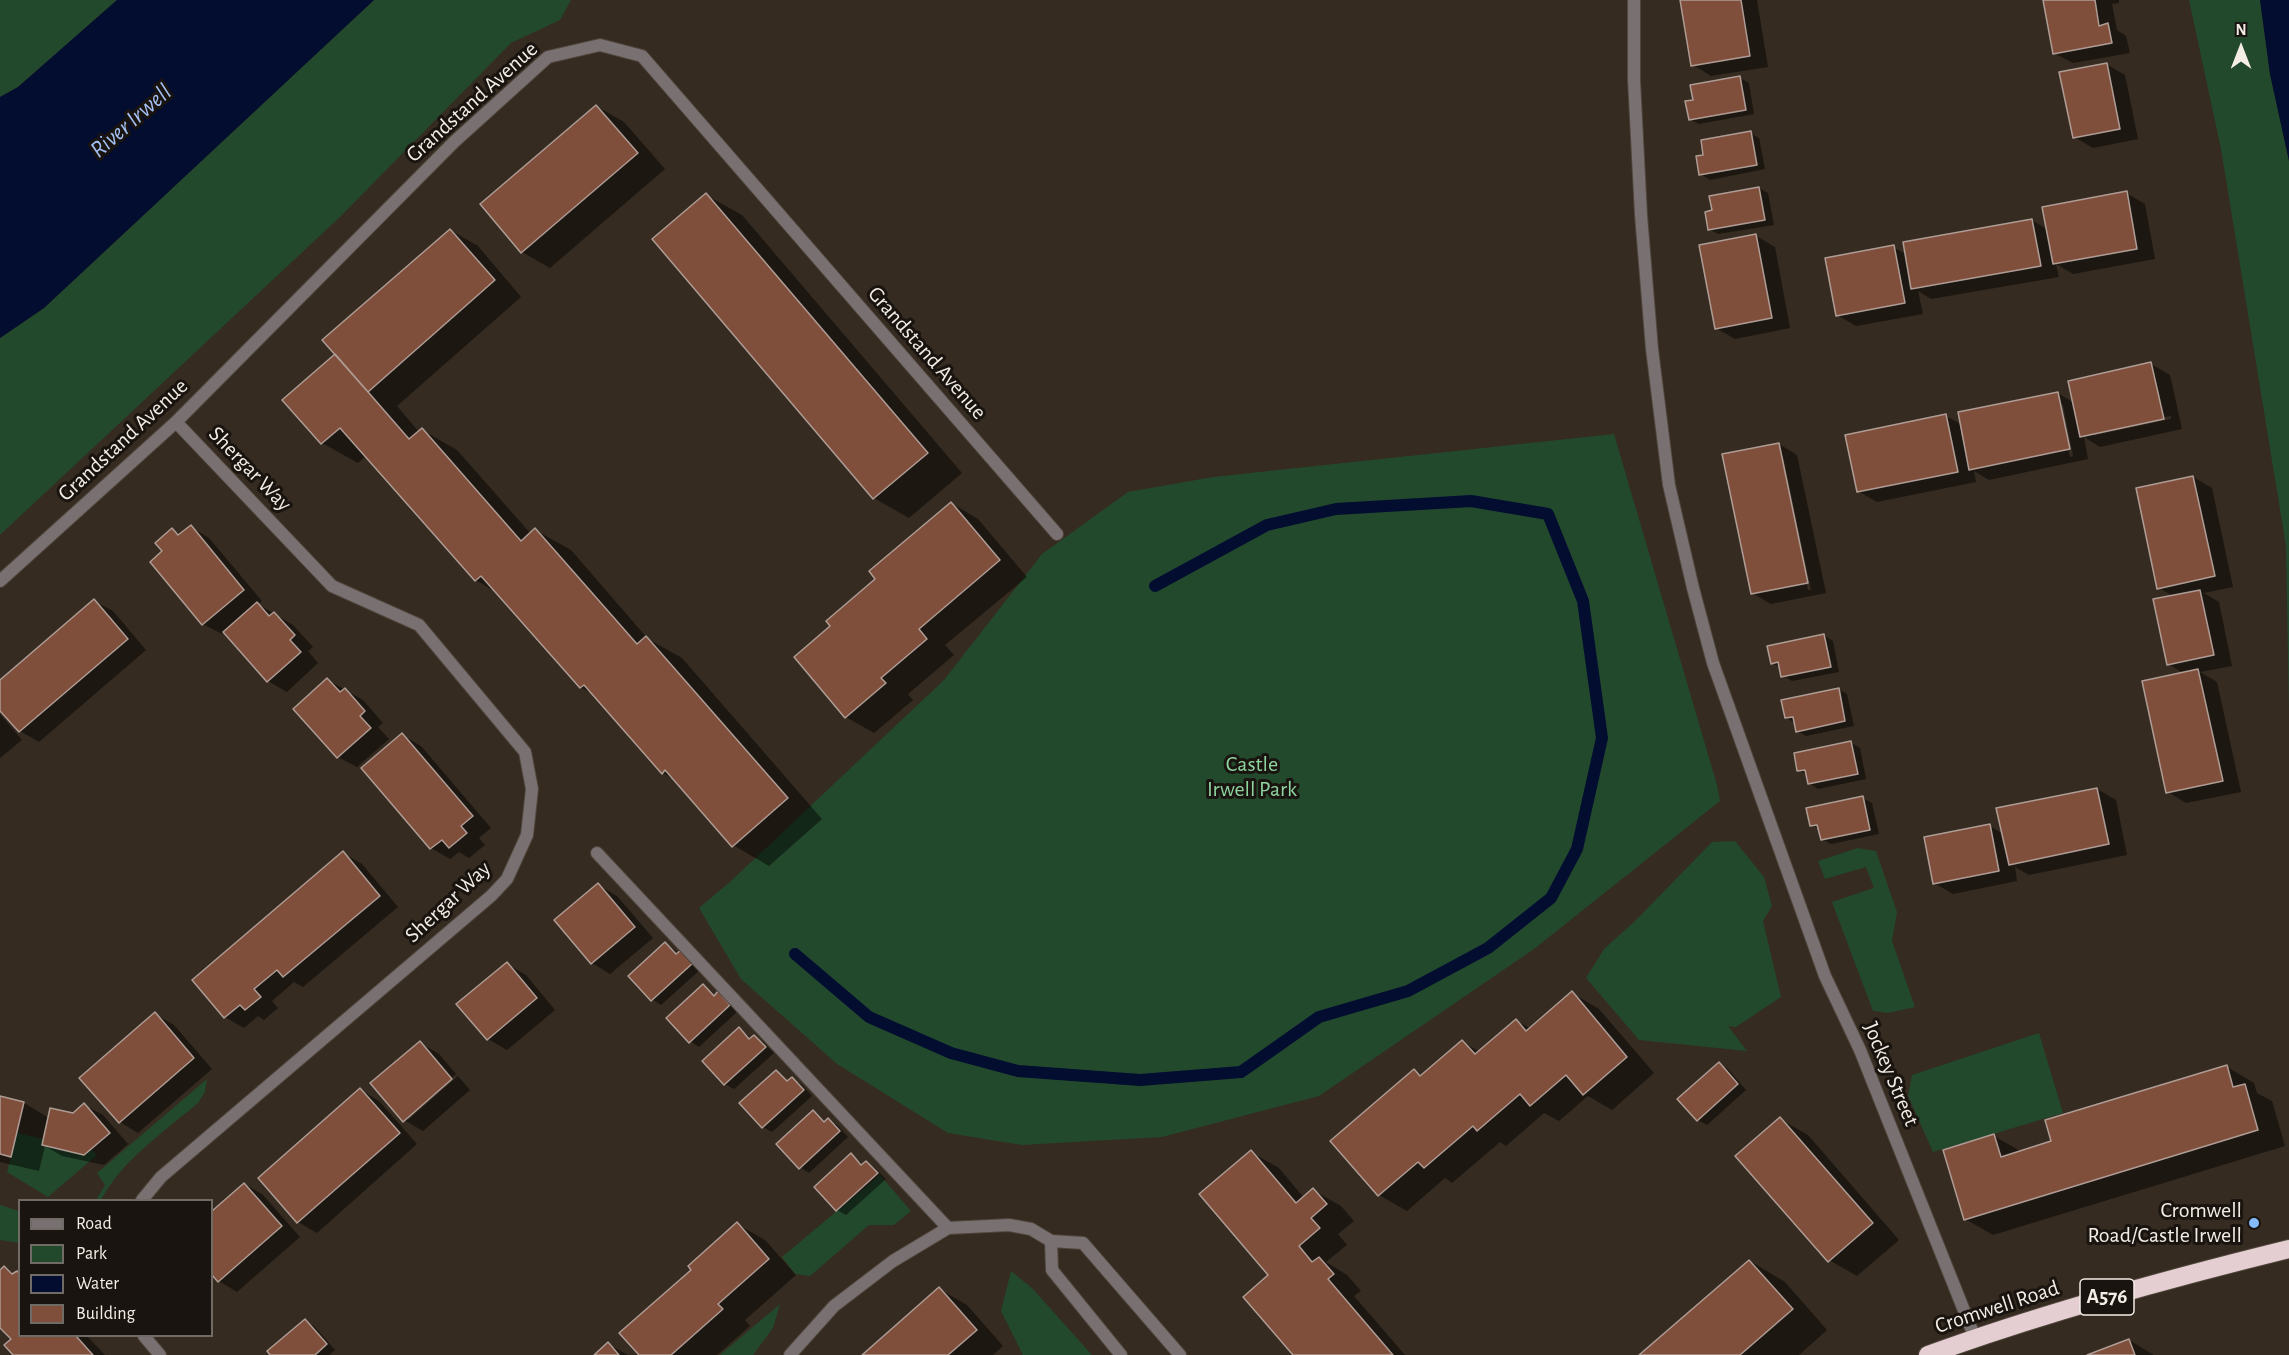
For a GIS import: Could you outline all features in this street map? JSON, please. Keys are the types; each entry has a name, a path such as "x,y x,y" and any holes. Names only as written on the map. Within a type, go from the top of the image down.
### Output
{"highway":[{"name":"Cromwell Road","path":"1928,1355 2107,1297 2289,1249"}],"street":[{"name":"Jockey Street","path":"1634,0 1634,80 1641,214 1652,349 1669,485 1713,663 1825,976 1860,1050 1975,1338"},
{"name":"Grandstand Avenue","path":"0,580 176,422 454,142 548,57 600,45 642,56 1057,534"},
{"name":"Shergar Way","path":"143,1199 161,1177 491,896 507,879 527,835 532,789 525,752 419,625 332,586 176,422"},
{"path":"597,853 948,1228"},
{"path":"790,1355 834,1306 893,1261 948,1228 1009,1225 1031,1229 1051,1241 1083,1244 1180,1355"},
{"path":"1051,1241 1052,1270 1121,1355"},
{"path":"146,1337 160,1355"}],"green space":[{"path":"0,0 117,0 18,87 0,97"},
{"path":"374,0 571,0 560,20 511,43 341,216 0,535 0,338 44,308"},
{"path":"2189,0 2260,0 2270,74 2289,161 2289,712 2286,546 2221,149"},
{"name":"Castle Irwell Park","path":"1614,434 1720,801 1534,949 1319,1096 1162,1137 1022,1145 948,1133 837,1064 741,979 699,908 731,881 944,680 1042,554 1128,492 1213,477"},
{"path":"1735,841 1764,877 1772,906 1763,921 1781,997 1736,1027 1728,1026 1747,1051 1639,1040 1586,978 1604,949 1635,921 1712,842"},
{"path":"1858,848 1876,851 1897,912 1892,941 1915,1007 1888,1013 1873,1011 1832,902 1874,888 1866,867 1825,879 1818,861"},
{"path":"2039,1033 2063,1113 1933,1152 1908,1096 1912,1075"},
{"path":"207,1079 205,1092 198,1103 132,1159 102,1199 97,1199 105,1185 97,1173"},
{"path":"17,1133 43,1139 42,1146 84,1155 91,1149 97,1155 48,1197 7,1172"},
{"path":"880,1175 911,1211 894,1225 869,1225 810,1276 795,1274 782,1257"},
{"path":"0,1205 18,1211 18,1243 0,1240"},
{"path":"1011,1271 1032,1288 1092,1355 1023,1355 1001,1311"},
{"path":"780,1304 773,1328 753,1355 720,1355"}],"water":[{"name":"River Irwell","path":"117,0 374,0 44,308 0,338 0,97 18,87"},
{"path":"2260,0 2289,0 2289,161 2270,74"}],"building":[{"path":"1680,0 1741,0 1750,56 1691,66"},
{"path":"2043,0 2095,0 2099,26 2108,23 2112,43 2053,54"},
{"path":"2107,63 2120,129 2073,138 2059,72"},
{"path":"1740,76 1746,110 1689,120 1685,101 1693,100 1690,85"},
{"path":"596,105 638,153 521,253 480,204"},
{"path":"1751,131 1757,165 1699,175 1696,156 1703,155 1701,140"},
{"path":"1759,187 1765,220 1708,230 1705,212 1712,210 1709,196"},
{"path":"2127,191 2137,249 2053,264 2042,207"},
{"path":"706,193 928,453 873,499 652,239"},
{"path":"2032,219 2041,266 1911,289 1903,242"},
{"path":"450,229 495,280 368,392 322,340"},
{"path":"1756,234 1772,318 1715,329 1699,245"},
{"path":"1894,245 1905,303 1836,316 1825,258"},
{"path":"335,354 409,439 422,428 521,541 535,528 637,644 646,636 788,798 732,847 665,770 662,774 584,685 580,688 481,576 475,581 340,428 321,444 282,400"},
{"path":"2151,362 2164,419 2080,437 2068,381"},
{"path":"2058,392 2070,449 1969,470 1958,412"},
{"path":"1946,414 1958,472 1857,492 1845,435"},
{"path":"1779,443 1808,583 1751,594 1722,454"},
{"path":"2193,476 2215,576 2157,589 2136,488"},
{"path":"951,502 1000,560 919,629 927,639 881,678 886,683 845,718 794,657 830,626 826,621 875,579 869,571"},
{"path":"191,525 244,590 202,625 150,562 162,551 155,543 172,528 178,535"},
{"path":"2200,590 2214,655 2167,665 2153,599"},
{"path":"94,599 128,639 19,732 0,711 0,680"},
{"path":"257,602 269,616 274,612 295,635 290,640 301,652 267,682 223,632"},
{"path":"1824,634 1831,667 1781,677 1778,662 1771,664 1767,646"},
{"path":"2198,669 2223,781 2166,793 2142,681"},
{"path":"327,678 340,692 345,688 365,711 360,716 371,728 337,758 293,709"},
{"path":"1839,688 1845,721 1796,732 1793,717 1785,718 1781,700"},
{"path":"402,733 473,816 461,826 467,833 449,848 442,840 430,849 361,768"},
{"path":"1851,741 1858,774 1808,784 1805,770 1797,771 1794,753"},
{"path":"2097,788 2109,844 2009,865 1996,808"},
{"path":"1863,796 1870,830 1821,840 1817,825 1810,826 1806,808"},
{"path":"1990,824 1999,871 1933,884 1924,837"},
{"path":"343,851 380,896 283,977 277,970 254,989 261,997 245,1010 240,1005 224,1018 192,980"},
{"path":"598,883 635,927 591,964 554,920"},
{"path":"665,942 676,954 681,950 693,963 651,1001 628,976"},
{"path":"507,962 537,998 487,1040 456,1004"},
{"path":"703,984 714,996 718,991 730,1005 689,1043 666,1018"},
{"path":"1572,991 1627,1057 1583,1095 1566,1075 1530,1106 1520,1094 1477,1131 1473,1126 1424,1168 1418,1162 1378,1196 1330,1141 1414,1069 1420,1076 1462,1040 1475,1054 1516,1019 1526,1031"},
{"path":"155,1012 194,1058 119,1123 79,1078"},
{"path":"739,1027 749,1039 754,1035 766,1047 724,1085 702,1061"},
{"path":"420,1041 452,1079 403,1122 370,1083"},
{"path":"1719,1062 1738,1084 1697,1121 1677,1099"},
{"path":"2227,1065 2233,1087 2245,1084 2258,1130 1964,1220 1943,1150 1994,1134 2001,1157 2051,1141 2045,1120"},
{"path":"776,1070 787,1081 792,1077 804,1090 762,1128 739,1103"},
{"path":"360,1088 400,1133 297,1223 258,1178"},
{"path":"0,1096 24,1102 11,1157 0,1154"},
{"path":"84,1103 110,1133 84,1155 42,1145 50,1108 73,1113"},
{"path":"813,1110 824,1122 828,1118 840,1131 799,1169 776,1144"},
{"path":"1780,1117 1873,1223 1828,1262 1735,1156"},
{"path":"1251,1150 1296,1203 1313,1188 1327,1204 1311,1218 1320,1228 1299,1246 1312,1262 1319,1257 1334,1274 1328,1279 1393,1355 1293,1355 1243,1297 1268,1275 1199,1194"},
{"path":"851,1153 861,1165 866,1161 878,1173 836,1211 814,1187"},
{"path":"244,1183 282,1226 218,1282 213,1276 213,1210"},
{"path":"737,1222 769,1259 718,1304 723,1309 671,1355 639,1355 619,1333 691,1270 688,1266"},
{"path":"1749,1260 1793,1309 1740,1355 1639,1355"},
{"path":"4,1266 12,1274 18,1272 18,1337 77,1337 93,1355 13,1355 4,1345 11,1339 0,1328 0,1270"},
{"path":"939,1287 977,1330 948,1355 862,1355"},
{"path":"305,1319 327,1344 315,1355 270,1355 267,1351"},
{"path":"2129,1339 2135,1355 2087,1355"},
{"path":"608,1342 619,1355 594,1355"}],"waterway":[{"path":"795,954 869,1017 951,1053 1018,1071 1140,1080 1241,1072 1319,1017 1408,991 1488,948 1551,898 1577,849 1602,738 1583,601 1548,514 1471,501 1336,509 1267,525 1155,586"}],"place":[{"name":"Cromwell Road/Castle Irwell","path":"2254,1223"}]}
